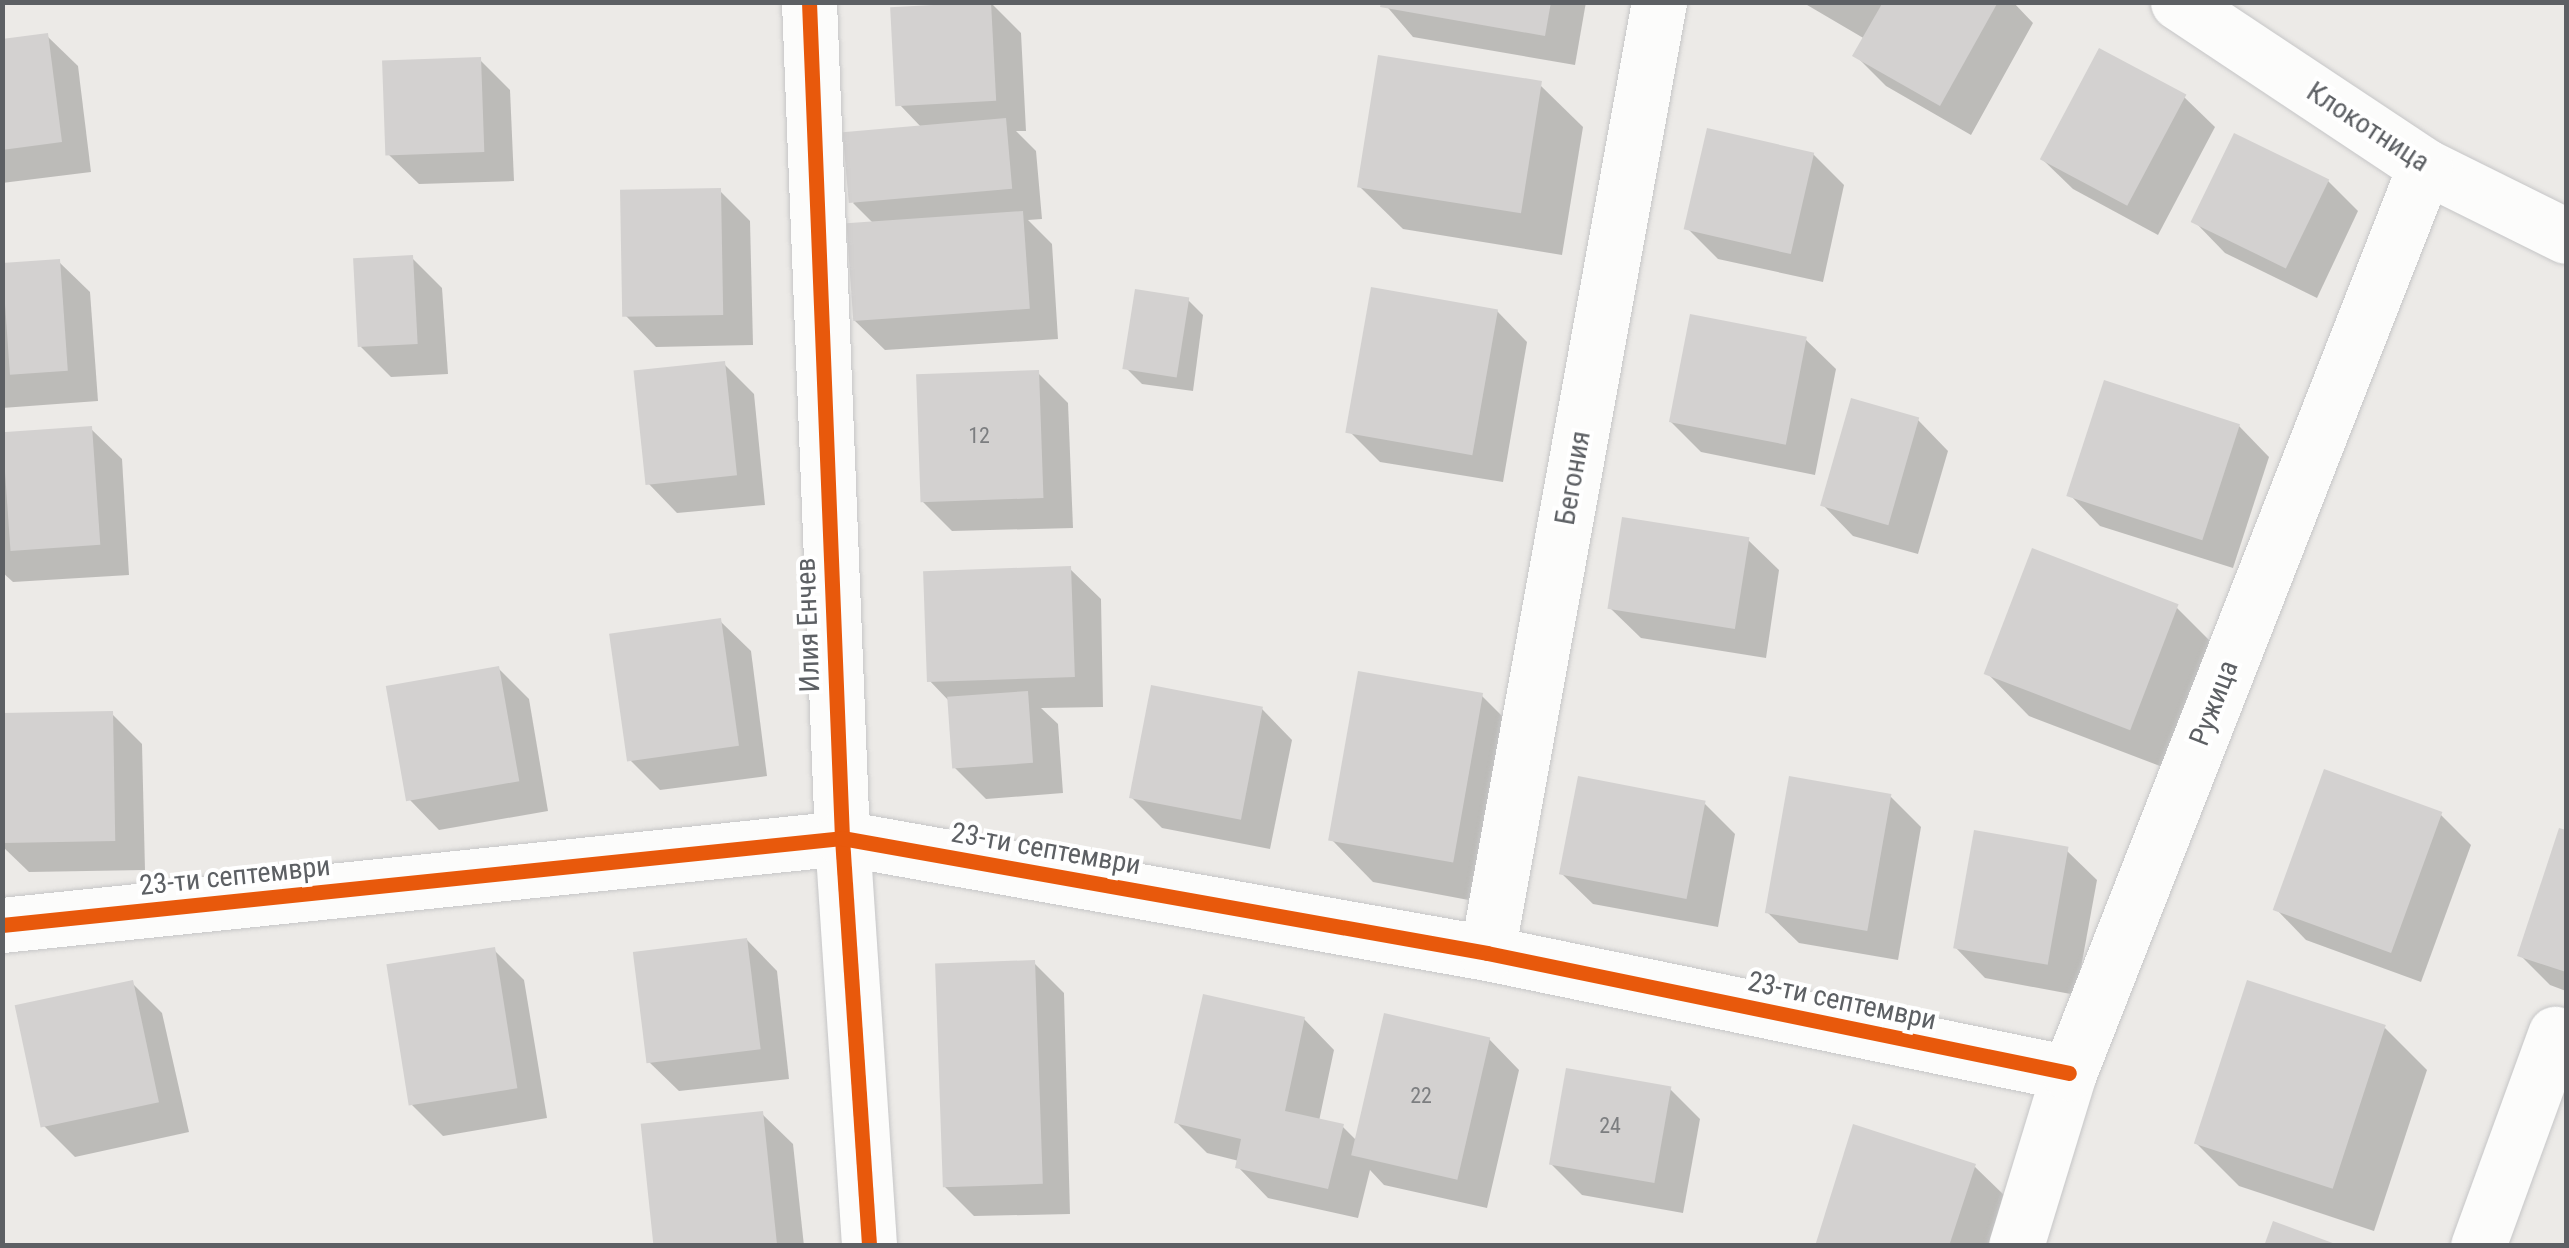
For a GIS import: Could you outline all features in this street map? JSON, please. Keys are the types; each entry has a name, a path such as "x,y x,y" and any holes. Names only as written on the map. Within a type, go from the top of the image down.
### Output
{"street":[{"name":"Илия Енчев","path":"809,2 842,838 870,1246"},
{"name":"Бегония","path":"1487,954 1659,2"},
{"name":"Клокотница","path":"2178,2 2426,166 2566,236"},
{"name":"Ружица","path":"2016,1246 2068,1073 2426,166"},
{"name":"23-ти септември","path":"2,925 842,838 1487,954 2068,1073"},
{"path":"2478,1246 2555,1034"}],"building":[{"path":"991,2 996,101 895,106 890,7"},
{"path":"1381,2 1551,2 1545,36 1380,7"},
{"path":"1883,2 1998,2 1940,106 1852,56"},
{"path":"48,33 62,142 2,150 2,39"},
{"path":"2099,48 2186,94 2127,206 2040,159"},
{"path":"1378,55 1542,81 1521,213 1357,187"},
{"path":"481,57 484,152 385,155 382,60"},
{"path":"1006,118 1012,189 849,203 843,132"},
{"path":"1707,128 1814,153 1791,254 1684,229"},
{"path":"2234,133 2329,179 2286,268 2191,222"},
{"path":"721,188 723,315 622,317 620,190"},
{"path":"1023,211 1030,309 853,321 846,223"},
{"path":"413,255 418,344 358,347 353,258"},
{"path":"60,259 68,371 10,375 2,263"},
{"path":"1371,287 1498,309 1472,455 1345,433"},
{"path":"1135,289 1189,298 1177,378 1122,369"},
{"path":"1690,314 1807,337 1786,445 1669,422"},
{"path":"725,361 737,475 646,485 634,371"},
{"path":"1039,370 1043,498 921,502 916,374"},
{"path":"2104,380 2240,424 2202,540 2066,496"},
{"path":"1851,398 1919,418 1888,525 1820,506"},
{"path":"92,426 100,545 11,551 2,432"},
{"path":"1622,517 1749,537 1735,629 1607,609"},
{"path":"2032,548 2179,604 2130,730 1984,674"},
{"path":"1071,566 1075,677 927,682 923,571"},
{"path":"721,618 739,746 627,761 609,634"},
{"path":"499,666 519,781 406,801 386,686"},
{"path":"1358,671 1483,693 1453,862 1328,840"},
{"path":"1151,685 1263,707 1241,820 1129,798"},
{"path":"1028,691 1033,763 952,768 947,697"},
{"path":"113,711 115,841 4,843 2,713"},
{"path":"2324,769 2442,812 2391,953 2273,910"},
{"path":"1578,776 1706,801 1687,899 1559,874"},
{"path":"1789,776 1891,794 1867,931 1765,913"},
{"path":"2559,828 2566,830 2566,972 2517,956"},
{"path":"1974,830 2069,847 2048,965 1953,948"},
{"path":"747,938 761,1049 647,1063 633,952"},
{"path":"495,947 517,1088 409,1105 386,964"},
{"path":"1035,960 1043,1184 943,1187 935,963"},
{"path":"133,980 159,1102 41,1127 15,1005"},
{"path":"2247,980 2386,1025 2333,1189 2194,1144"},
{"path":"1203,994 1305,1017 1285,1111 1344,1124 1328,1189 1235,1168 1241,1139 1174,1123"},
{"path":"1384,1013 1490,1038 1457,1180 1351,1155"},
{"path":"1566,1068 1671,1087 1654,1183 1549,1165"},
{"path":"763,1111 777,1246 654,1246 641,1124"},
{"path":"1853,1124 1976,1164 1949,1246 1815,1246"},
{"path":"2273,1221 2338,1245 2338,1246 2264,1246"}],"cycle path":[{"path":"809,2 842,838 869,1246"},
{"path":"2,925 842,838 1487,953 2069,1073"}]}
